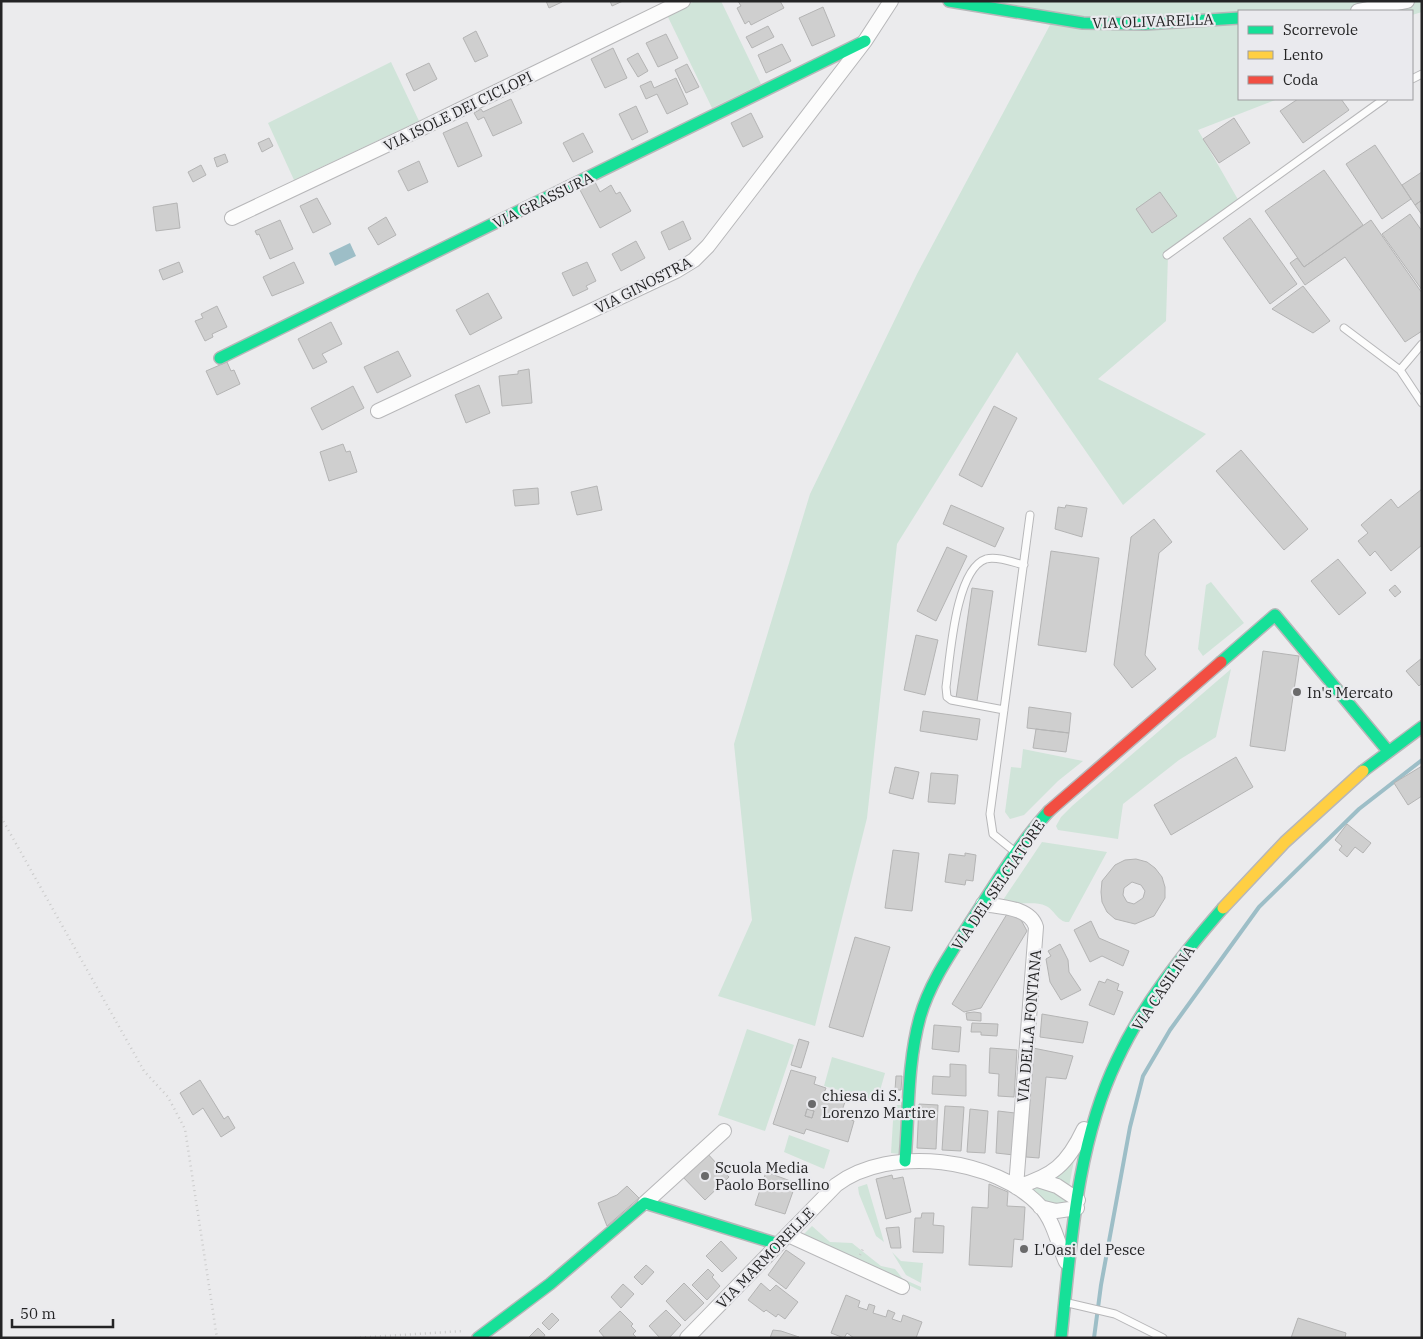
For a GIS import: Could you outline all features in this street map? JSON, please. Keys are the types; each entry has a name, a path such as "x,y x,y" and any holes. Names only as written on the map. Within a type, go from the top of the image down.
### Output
{"street":[{"name":"VIA ISOLE DEI CICLOPI","path":"232,218 412,134 683,1"},
{"name":"VIA GINOSTRA","path":"378,411 676,271 694,260 708,246 865,41 891,1"},
{"name":"VIA OLIVARELLA","path":"950,1 1082,23 1145,24 1238,18"},
{"path":"1363,10 1407,1"},
{"name":"VIA GRASSURA","path":"220,358 865,41"},
{"name":"VIA DEL SELCIATORE","path":"905,1160 913,1064 920,1016 937,976 1016,853 1039,821 1056,804 1275,615 1388,751"},
{"name":"VIA CASILINA","path":"1061,1338 1078,1204 1093,1126 1110,1076 1144,1012 1170,972 1234,896 1297,828 1388,751 1422,727"},
{"name":"VIA DELLA FONTANA","path":"983,904 1026,914 1033,920 1036,927 1016,1187"},
{"path":"1016,1187 1038,1180 1057,1169 1072,1152 1110,1076"},
{"path":"480,1337 550,1284 645,1203 724,1131"},
{"name":"VIA MARMORELLE","path":"687,1338 844,1179 867,1169 905,1160 928,1160 967,1168 1016,1187 1040,1207 1053,1228 1069,1267"},
{"path":"1038,1180 1057,1186 1078,1204 1056,1212 1040,1207"},
{"path":"645,1203 738,1232 783,1240 902,1287"}],"lane":[{"path":"1168,255 1383,100"},
{"path":"1344,328 1400,370 1422,403"},
{"path":"1400,370 1422,344"},
{"path":"1016,853 997,839 990,823 1030,515"},
{"path":"1004,710 956,702 947,697 946,687 958,601 974,568 981,561 992,558 1024,565"},
{"path":"1064,1303 1090,1307 1115,1314 1163,1338"}],"path":[{"path":"1,817 144,1071 168,1097 185,1128 189,1169 217,1338"},
{"path":"355,1338 472,1330 480,1337"}],"green space":[{"path":"695,1 721,1 761,84 712,108 667,15"},
{"path":"934,1 1422,1 1422,12 1413,15 1413,10 1238,10 1238,100 1275,100 1198,130 1240,203 1168,255 1166,321 1098,379 1206,434 1123,505 1017,352 897,544 867,818 815,1026 718,996 752,920 734,744 810,494 917,274 1050,25"},
{"path":"391,62 419,121 294,180 268,123"},
{"path":"1211,582 1244,623 1203,656 1198,649 1206,585"},
{"path":"1231,669 1216,737 1179,760 1123,804 1118,839 1058,830 1056,826 1061,817 1072,806"},
{"path":"1023,749 1083,761 1058,781 1024,815 1010,819 1005,812 1011,767 1021,768"},
{"path":"1042,842 1107,852 1069,922 1065,922 1049,908 1041,904 1014,903 1003,900"},
{"path":"747,1029 794,1045 765,1131 718,1115"},
{"path":"832,1057 885,1073 877,1101 824,1086"},
{"path":"894,1105 902,1105 899,1154 891,1153"},
{"path":"789,1135 830,1150 824,1169 784,1152"},
{"path":"1074,1160 1069,1187 1056,1178"},
{"path":"867,1184 884,1242 876,1236 859,1194 858,1187"},
{"path":"1044,1186 1065,1198 1065,1203 1050,1206 1024,1187"},
{"path":"812,1226 830,1242 852,1243 881,1266 895,1269 903,1279 921,1287 921,1291 804,1234"},
{"path":"892,1252 901,1261 923,1263 921,1283 906,1275"}],"water":[{"path":"350,243 356,256 335,266 329,253"}],"building":[{"path":"546,1 561,1 562,2 549,8"},
{"path":"610,1 623,1 612,6"},
{"path":"738,1 780,1 784,8 751,25 749,21 745,24 737,8 741,6"},
{"path":"823,7 835,36 812,46 799,18"},
{"path":"768,26 774,37 752,48 746,37"},
{"path":"476,31 488,56 475,62 463,38"},
{"path":"666,34 678,58 658,67 646,43"},
{"path":"782,44 791,61 766,73 758,55"},
{"path":"613,48 627,78 605,88 591,59"},
{"path":"638,53 648,71 638,77 627,59"},
{"path":"429,63 437,79 414,91 406,74"},
{"path":"687,64 699,87 686,93 675,70"},
{"path":"676,78 688,104 667,114 657,94 646,99 640,86 651,81 654,88"},
{"path":"511,99 522,123 493,136 484,117 478,120 474,113 481,109 483,112"},
{"path":"1296,100 1342,100 1349,110 1303,143 1280,111"},
{"path":"636,106 648,132 632,140 619,114"},
{"path":"751,113 763,137 743,147 731,123"},
{"path":"1234,118 1250,143 1219,163 1203,139"},
{"path":"467,122 482,156 458,167 443,133"},
{"path":"583,133 593,152 573,162 563,143"},
{"path":"269,138 273,146 262,152 258,143"},
{"path":"1375,145 1411,199 1382,219 1346,164"},
{"path":"225,154 228,162 217,167 214,158"},
{"path":"419,161 428,182 408,191 398,171"},
{"path":"201,165 206,175 193,182 188,172"},
{"path":"1324,170 1363,225 1304,267 1265,211"},
{"path":"1422,172 1422,200 1415,205 1402,185"},
{"path":"595,182 600,192 611,185 616,194 620,192 631,211 600,228 580,190"},
{"path":"1160,192 1177,216 1152,233 1136,209"},
{"path":"317,198 331,224 313,233 300,206"},
{"path":"1422,200 1422,215 1415,205"},
{"path":"177,203 180,228 156,231 153,207"},
{"path":"1410,214 1422,231 1422,290 1382,234"},
{"path":"386,217 396,235 378,245 368,228"},
{"path":"1250,218 1297,284 1270,304 1223,238"},
{"path":"280,220 293,249 270,259 259,234 257,235 255,231"},
{"path":"1371,220 1422,293 1422,331 1405,342 1345,257 1305,285 1290,263 1297,258 1304,267"},
{"path":"683,221 691,239 669,250 661,232"},
{"path":"636,241 645,258 621,271 612,254"},
{"path":"179,262 183,272 163,280 159,270"},
{"path":"294,262 304,283 272,296 263,277"},
{"path":"587,262 596,281 586,286 588,289 573,296 562,273"},
{"path":"1303,286 1330,321 1313,333 1272,309"},
{"path":"488,293 502,318 470,335 456,310"},
{"path":"217,306 227,327 212,334 213,337 205,341 195,321 203,318 201,314"},
{"path":"331,322 342,344 322,354 327,362 313,369 298,339"},
{"path":"398,351 411,376 377,393 364,367"},
{"path":"227,362 231,371 234,370 240,384 217,395 206,371"},
{"path":"529,369 532,403 502,406 499,376 518,374 518,371"},
{"path":"479,385 490,413 466,423 455,395"},
{"path":"353,386 364,408 322,430 311,408"},
{"path":"994,406 1017,418 982,487 959,475"},
{"path":"343,444 346,452 350,451 357,472 329,481 320,452"},
{"path":"1241,450 1308,529 1284,550 1216,471"},
{"path":"597,486 602,510 577,515 571,492"},
{"path":"538,488 539,504 515,506 513,490"},
{"path":"1422,489 1422,545 1391,571 1375,551 1370,556 1358,541 1368,533 1361,525 1391,499 1398,508"},
{"path":"951,505 1004,528 995,547 943,524"},
{"path":"1066,505 1087,508 1082,537 1055,529 1058,507 1065,508"},
{"path":"1154,519 1172,542 1159,553 1145,655 1156,669 1132,688 1114,665 1131,537"},
{"path":"947,547 967,556 936,621 917,611"},
{"path":"1051,551 1099,558 1086,652 1038,645"},
{"path":"1338,559 1366,593 1339,615 1311,581"},
{"path":"1395,585 1401,592 1395,597 1389,590"},
{"path":"972,588 993,591 977,701 956,698"},
{"path":"916,635 938,640 925,695 904,690"},
{"path":"1263,651 1299,656 1285,751 1250,746"},
{"path":"1422,658 1422,683 1419,686 1406,671"},
{"path":"1029,707 1071,713 1069,733 1027,728"},
{"path":"923,711 980,719 977,740 920,731"},
{"path":"1036,729 1069,733 1066,752 1033,748"},
{"path":"1236,757 1253,787 1171,835 1154,805"},
{"path":"1422,766 1422,796 1408,805 1394,783"},
{"path":"895,767 919,772 913,799 889,793"},
{"path":"931,773 958,775 955,804 928,802"},
{"path":"1347,824 1371,843 1363,853 1355,847 1347,857 1339,850 1342,846 1335,840"},
{"path":"893,850 919,853 912,911 885,908"},
{"path":"965,853 976,855 973,881 966,880 965,885 945,882 949,854 965,856"},
{"path":"1136,859 1147,862 1162,877 1165,887 1165,898 1154,916 1135,924 1115,919 1107,912 1102,902 1102,881 1115,865 1125,860","holes":["1132,882 1141,885 1145,891 1143,898 1134,904 1127,902 1123,895 1124,888"]},
{"path":"1007,914 1020,918 1027,931 981,1008 964,1012 952,1004"},
{"path":"1091,921 1099,938 1129,951 1123,966 1102,956 1090,962 1074,930"},
{"path":"855,937 890,947 863,1037 829,1027"},
{"path":"1060,944 1068,960 1069,972 1081,990 1061,1000 1050,982 1046,959 1051,956 1048,951"},
{"path":"1107,979 1119,984 1117,990 1123,992 1114,1015 1089,1005 1099,981 1105,983"},
{"path":"966,1013 981,1013 981,1021 967,1020"},
{"path":"1042,1014 1088,1022 1083,1043 1040,1037"},
{"path":"972,1023 998,1024 997,1036 981,1035 981,1032 971,1032"},
{"path":"934,1025 961,1027 959,1052 932,1049"},
{"path":"799,1039 809,1042 801,1068 791,1065"},
{"path":"990,1048 1017,1050 1014,1097 998,1096 999,1074 989,1073"},
{"path":"1033,1048 1073,1056 1066,1079 1046,1077 1039,1158 1026,1157"},
{"path":"950,1064 966,1065 966,1096 932,1094 933,1076 950,1077"},
{"name":"chiesa di S. Lorenzo Martire","path":"791,1070 816,1077 814,1084 826,1088 824,1093 846,1099 840,1116 854,1121 848,1142 806,1129 804,1134 773,1124","holes":["807,1109 814,1111 812,1118 805,1116"]},
{"path":"896,1076 902,1076 901,1090 895,1090"},
{"path":"200,1080 224,1119 228,1116 235,1128 221,1137 203,1108 193,1115 180,1093"},
{"path":"919,1104 938,1105 936,1149 917,1148"},
{"path":"945,1106 964,1107 961,1151 942,1150"},
{"path":"807,1109 814,1111 812,1118 805,1116"},
{"path":"970,1109 988,1111 985,1153 967,1152"},
{"path":"998,1111 1015,1113 1014,1155 996,1153"},
{"name":"Scuola Media Paolo Borsellino","path":"706,1152 729,1177 705,1200 681,1175"},
{"path":"766,1172 796,1183 785,1214 755,1205"},
{"path":"892,1175 893,1179 903,1177 911,1212 886,1219 876,1179"},
{"path":"989,1184 1008,1192 1007,1206 1025,1207 1023,1240 1014,1239 1012,1267 969,1265 972,1207 988,1208"},
{"path":"627,1186 639,1198 607,1226 598,1203 617,1195"},
{"path":"922,1213 934,1213 933,1225 944,1226 943,1253 913,1252 915,1218 921,1218"},
{"path":"899,1227 901,1248 891,1248 886,1228"},
{"path":"721,1241 737,1258 722,1272 706,1256"},
{"path":"786,1250 805,1263 786,1289 768,1275"},
{"path":"646,1265 654,1272 642,1285 634,1277"},
{"path":"708,1269 720,1286 707,1300 692,1285"},
{"path":"684,1283 704,1303 685,1321 666,1301"},
{"path":"761,1283 770,1291 776,1285 798,1302 785,1319 778,1314 776,1317 766,1310 764,1312 748,1300"},
{"path":"623,1284 634,1294 621,1308 611,1297"},
{"path":"846,1295 860,1301 858,1307 867,1310 869,1304 875,1306 873,1313 886,1317 888,1310 895,1313 892,1319 901,1322 903,1315 922,1322 916,1338 854,1338 847,1333 844,1338 831,1333"},
{"path":"666,1310 681,1325 669,1338 660,1338 649,1326"},
{"path":"620,1311 633,1324 631,1326 636,1331 633,1334 637,1338 605,1338 599,1331"},
{"path":"552,1313 559,1320 549,1330 542,1323"},
{"path":"1298,1318 1346,1333 1345,1338 1291,1338"},
{"path":"538,1328 545,1335 543,1338 528,1338"},
{"path":"773,1330 781,1331 799,1337 770,1338"}],"waterway":[{"path":"1094,1338 1101,1285 1130,1127 1143,1076 1170,1030 1259,907 1359,809 1422,760"}],"traffic: fast":[{"path":"949,1 1083,23 1145,24 1238,18"},
{"path":"220,358 865,41"},
{"path":"1221,662 1275,615 1388,751"},
{"path":"1363,771 1422,727"},
{"path":"905,1161 913,1053 924,1004 942,968 998,880 1017,851 1049,811"},
{"path":"1061,1338 1077,1196 1092,1126 1103,1093 1127,1039 1151,999 1193,943 1223,908"},
{"path":"478,1338 550,1284 645,1203 778,1244"}],"traffic: slow":[{"path":"1223,908 1285,842 1363,771"}],"traffic: jam":[{"path":"1049,811 1221,662"}],"place":[{"name":"In's Mercato","path":"1297,692"},
{"name":"chiesa di S. Lorenzo Martire","path":"812,1104"},
{"name":"Scuola Media Paolo Borsellino","path":"705,1176"},
{"name":"L'Oasi del Pesce","path":"1024,1249"}]}
